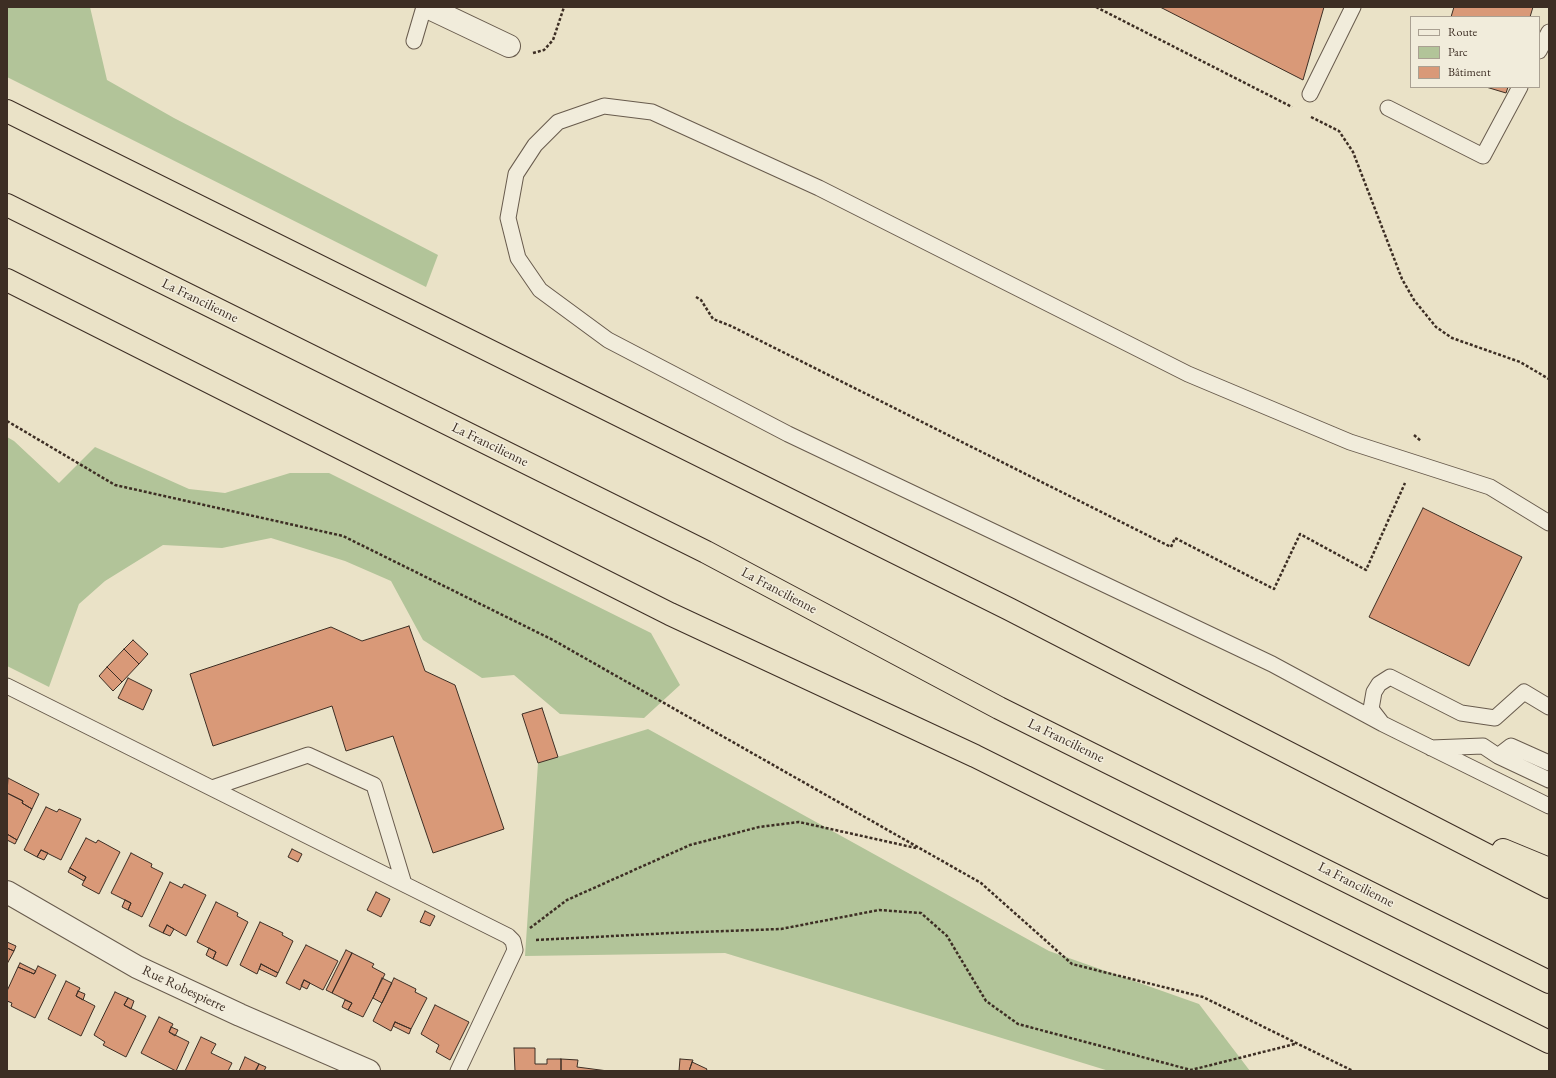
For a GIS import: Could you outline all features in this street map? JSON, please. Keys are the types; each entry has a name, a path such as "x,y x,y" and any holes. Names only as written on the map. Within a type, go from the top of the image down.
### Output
{"highway":[{"path":"7,111 1009,609 1549,887"},
{"name":"La Francilienne","path":"7,205 699,549 999,708 1549,982"},
{"path":"7,280 670,614 975,756 1549,1042"},
{"path":"1411,817 1549,869"}],"street":[{"path":"428,7 509,46"},
{"name":"Rue Robespierre","path":"7,892 137,967 240,1015 369,1071"}],"lane":[{"path":"414,41 424,7"},
{"path":"1310,94 1353,7"},
{"path":"1540,49 1549,32"},
{"path":"1388,108 1483,156 1519,88"},
{"path":"1549,523 1490,487 1350,442 1188,374 819,188 652,112 604,106 558,122 535,145 516,174 508,218 518,258 540,290 608,340 788,434 1279,667 1383,724 1549,806"},
{"path":"1383,724 1371,710 1374,692 1379,684 1390,677 1461,713 1495,718 1524,692 1549,706"},
{"path":"7,686 508,936 513,941 515,950 458,1071"},
{"path":"1429,747 1444,748 1458,745 1483,746 1498,756 1549,780"},
{"path":"1498,756 1510,746 1549,763"},
{"path":"212,788 308,755 374,784 404,884"}],"path":[{"path":"509,46 530,53 544,50 553,40 564,7"},
{"path":"1096,7 1297,110"},
{"path":"1304,113 1338,131 1353,152 1402,279 1414,300 1436,327 1452,338 1520,362 1549,380"},
{"path":"696,297 701,300 714,319 731,326 1171,547 1175,538 1274,588 1300,534 1366,570 1401,493 1421,441 1414,435"},
{"path":"7,421 115,485 343,536 552,640 981,883 1072,964 1203,997 1295,1044 1354,1071"},
{"path":"513,941 567,900 690,845 759,827 799,822 920,849"},
{"path":"513,941 781,929 879,910 921,913 947,936 986,1001 1018,1024 1191,1070 1295,1044"}],"green space":[{"path":"7,7 90,7 107,80 174,118 438,255 426,287 7,77"},
{"path":"7,437 14,441 59,483 95,447 189,489 225,493 290,473 329,473 651,633 680,685 644,718 560,714 514,675 482,678 423,640 391,581 345,561 271,538 222,548 163,545 105,581 79,604 49,687 7,666"},
{"path":"648,729 1049,951 1199,1004 1250,1071 1109,1071 725,953 525,956 538,763"}],"building":[{"path":"1160,7 1324,7 1303,80"},
{"path":"1454,7 1533,7 1530,16 1451,16"},
{"path":"1489,88 1508,88 1506,93"},
{"path":"1423,508 1522,557 1469,666 1369,617"},
{"path":"409,626 425,671 455,685 504,829 433,853 393,736 346,751 332,706 213,746 190,674 331,627 362,641"},
{"path":"133,640 148,654 139,664 124,649"},
{"path":"124,649 139,664 122,682 107,667"},
{"path":"107,667 122,682 113,691 99,676"},
{"path":"128,678 152,690 143,710 118,698"},
{"path":"542,708 558,757 538,763 522,714"},
{"path":"8,778 39,794 32,809 22,803 23,801 7,793"},
{"path":"7,793 23,801 22,803 32,809 17,840 7,834"},
{"path":"46,807 57,812 59,809 81,819 61,860 41,850 37,857 24,850"},
{"path":"7,834 17,840 15,844 7,840"},
{"path":"86,838 96,843 98,840 120,852 99,894 82,885 86,877 70,868"},
{"path":"292,849 302,854 298,862 288,857"},
{"path":"41,850 48,853 44,860 37,857"},
{"path":"131,853 152,864 151,867 163,873 142,917 128,910 131,903 111,893"},
{"path":"70,868 86,877 84,881 68,872"},
{"path":"170,882 182,888 184,884 206,895 186,936 167,925 163,933 149,926"},
{"path":"376,892 390,899 381,917 367,910"},
{"path":"125,900 131,903 128,910 122,907"},
{"path":"216,902 238,913 237,916 248,922 227,966 213,959 216,952 197,942"},
{"path":"425,911 435,916 430,926 420,922"},
{"path":"260,922 283,933 282,935 293,941 278,973 261,964 257,974 240,965"},
{"path":"167,925 174,929 170,936 163,933"},
{"path":"7,942 16,946 14,951 7,948"},
{"path":"306,945 338,961 323,990 304,980 300,990 286,983"},
{"path":"7,948 14,951 7,964"},
{"path":"209,948 216,952 213,959 206,955"},
{"path":"346,950 352,953 332,993 326,990"},
{"path":"352,953 374,964 372,967 385,974 363,1017 348,1010 352,1003 332,993"},
{"path":"20,963 36,971 34,974 18,967"},
{"path":"261,964 278,973 276,977 259,969"},
{"path":"38,966 56,975 35,1018 11,1006 12,1003 7,1001 7,991 18,967 34,974"},
{"path":"382,978 392,983 382,1003 373,998"},
{"path":"394,978 416,989 415,992 427,998 411,1029 395,1022 391,1031 373,1021"},
{"path":"304,980 310,983 307,989 301,986"},
{"path":"66,981 80,988 76,996 95,1006 81,1036 48,1019"},
{"path":"78,991 85,994 83,1000 76,996"},
{"path":"115,992 128,998 124,1005 146,1016 126,1057 103,1045 105,1042 94,1035"},
{"path":"128,998 134,1001 131,1009 124,1005"},
{"path":"345,1000 352,1003 348,1010 342,1007"},
{"path":"435,1005 469,1022 450,1060 436,1052 439,1045 421,1034"},
{"path":"159,1017 173,1024 169,1032 189,1042 176,1071 141,1053"},
{"path":"395,1022 411,1029 409,1034 393,1026"},
{"path":"171,1027 178,1030 175,1036 169,1032"},
{"path":"201,1037 216,1044 211,1053 232,1063 228,1071 185,1071"},
{"path":"514,1048 535,1048 535,1064 547,1064 547,1059 561,1059 561,1071 515,1071"},
{"path":"245,1057 259,1064 256,1071 239,1071"},
{"path":"561,1059 578,1060 577,1067 608,1071 561,1071"},
{"path":"680,1059 693,1060 689,1071 679,1071"},
{"path":"692,1062 707,1069 706,1071 689,1071"},
{"path":"259,1064 266,1067 264,1071 255,1071"}]}
